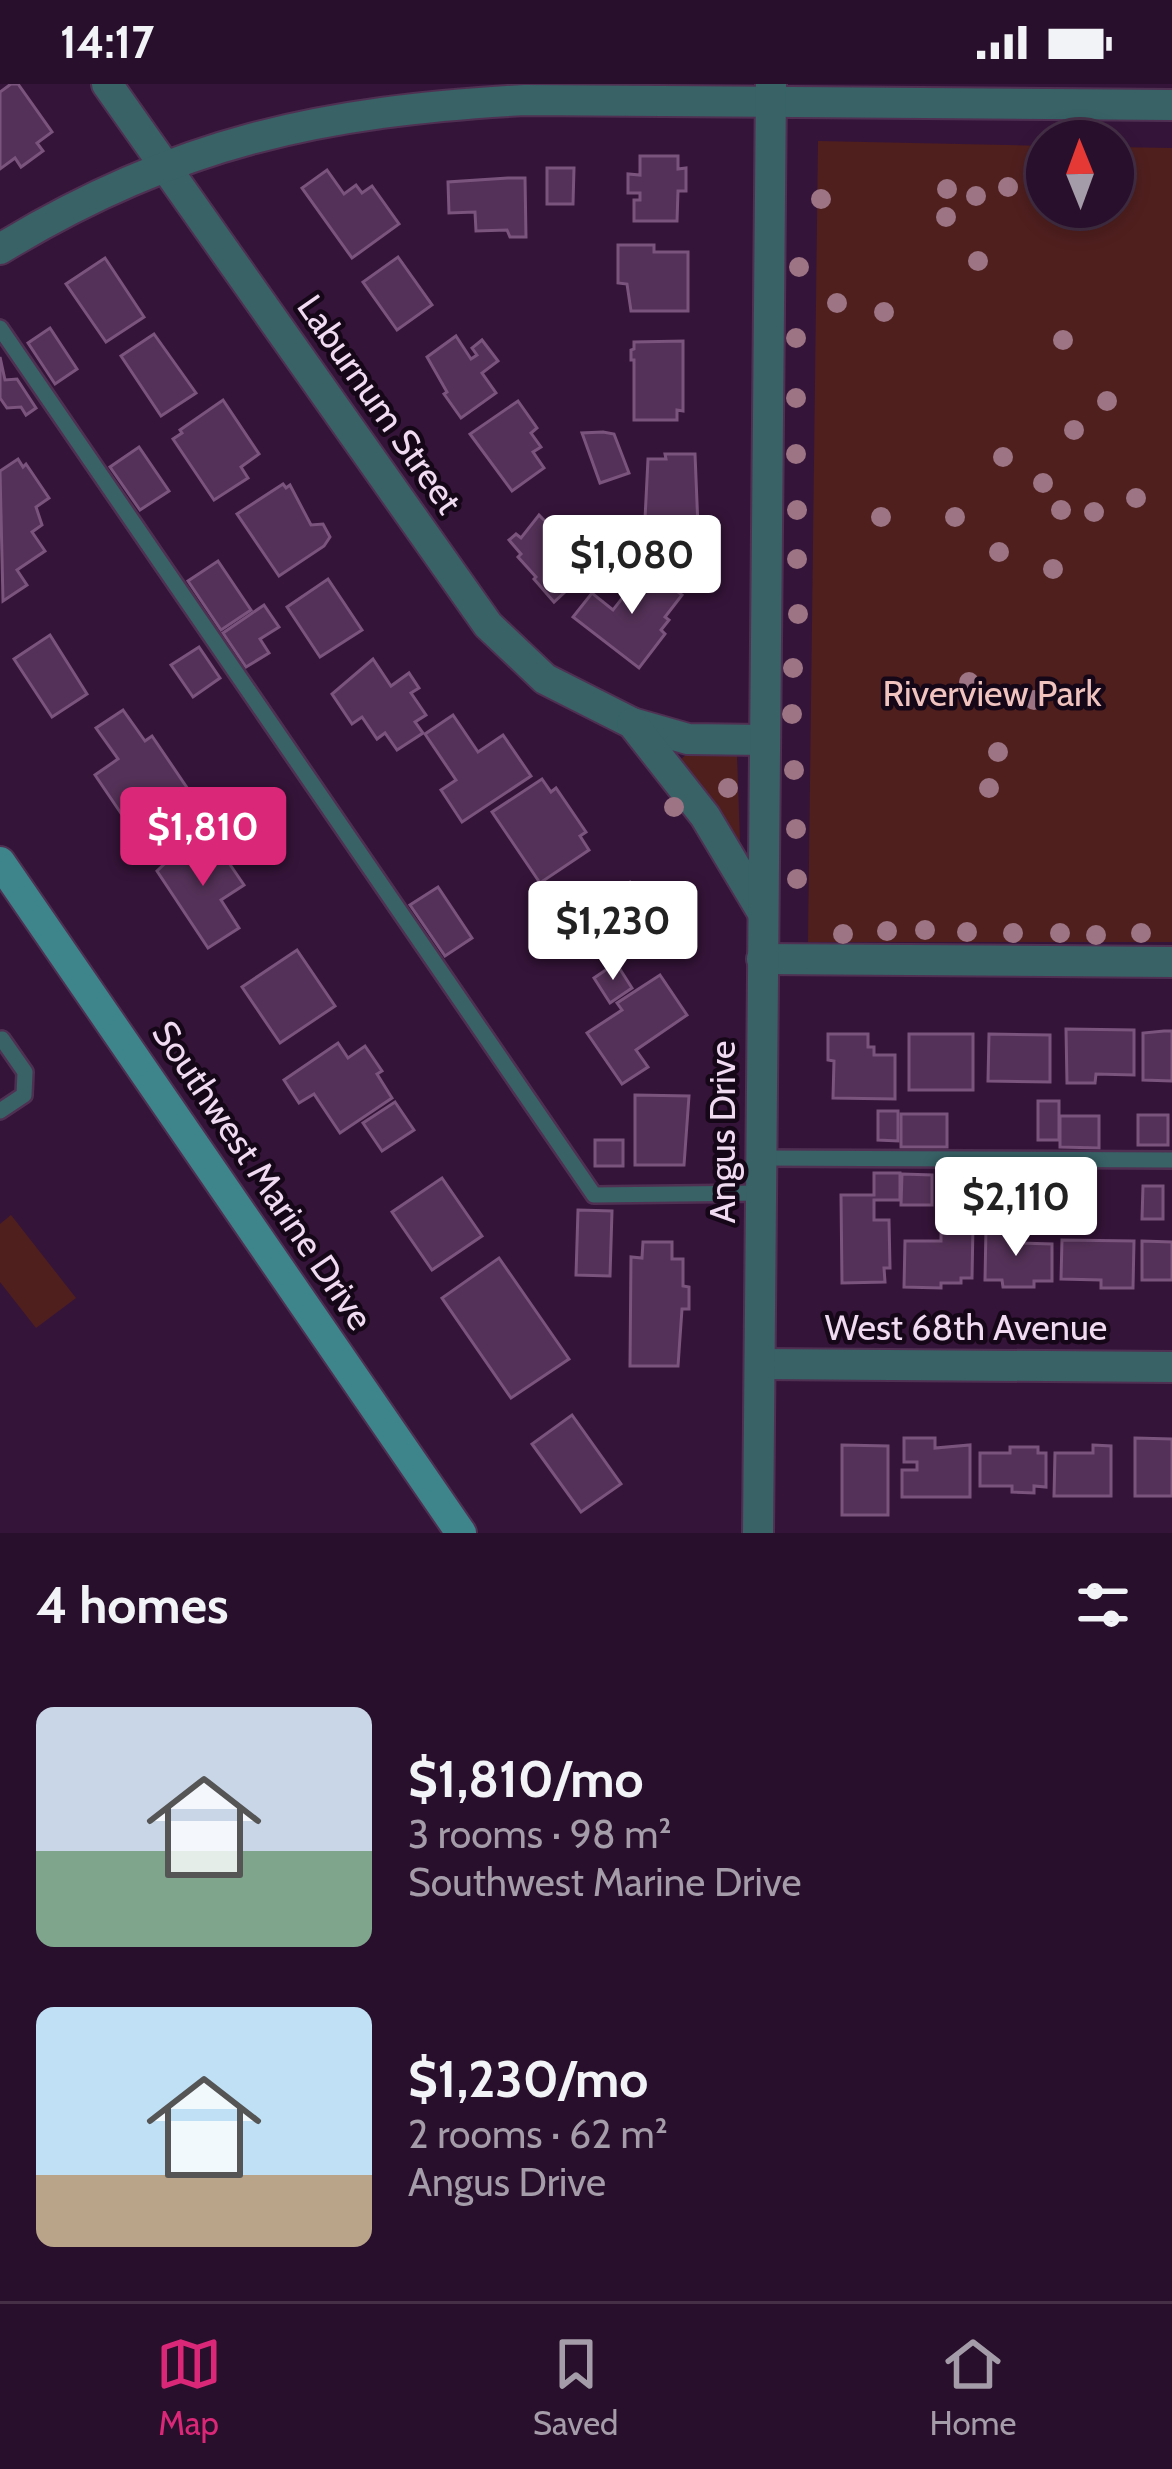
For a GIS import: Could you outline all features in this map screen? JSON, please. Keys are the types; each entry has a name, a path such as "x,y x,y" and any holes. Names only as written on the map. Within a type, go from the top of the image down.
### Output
{"main road":[{"name":"Southwest Marine Drive","path":"0,862 461,1533"}],"street":[{"name":"Laburnum Street","path":"107,84 488,625 545,679 632,723 688,739 765,740"},
{"path":"0,249 123,182 278,130 525,92 771,93 1172,105"},
{"name":"Angus Drive","path":"758,1533 771,93"},
{"name":"Laburnum Street","path":"632,723 705,816 764,913"},
{"path":"762,959 1172,962"},
{"name":"West 68th Avenue","path":"760,1364 1172,1367"}],"lane":[{"path":"0,328 594,1195 762,1192"},
{"path":"0,1111 24,1095 25,1072 2,1039"},
{"path":"762,1158 1172,1160"}],"green space":[{"name":"Riverview Park","path":"818,141 1026,146 1026,228 1134,228 1134,147 1172,148 1172,942 808,942"},
{"path":"688,753 737,755 740,841 680,760"},
{"path":"11,1215 76,1298 36,1328 0,1282 0,1224"}],"building":[{"path":"18,84 52,132 37,143 43,151 21,167 15,158 0,169 0,92"},
{"path":"640,156 678,156 678,169 686,168 686,191 678,191 677,221 634,221 634,200 640,200 640,193 628,193 628,174 640,175"},
{"path":"547,168 574,168 573,204 547,204"},
{"path":"327,170 344,194 356,185 362,193 372,186 399,224 352,258 302,188"},
{"path":"525,178 526,237 510,237 507,230 476,231 475,212 449,213 448,182"},
{"path":"618,245 688,252 688,311 631,311 627,284 618,283"},
{"path":"398,257 432,305 397,330 363,282"},
{"path":"105,258 144,317 106,342 66,284"},
{"path":"50,328 77,369 55,384 28,343"},
{"path":"154,334 196,393 161,416 121,356"},
{"path":"456,336 471,359 477,355 472,348 482,340 498,361 482,373 496,393 461,418 427,357"},
{"path":"683,341 683,411 677,410 677,420 634,420 634,342"},
{"path":"0,357 5,380 17,379 36,408 26,415 21,407 7,408 0,398"},
{"path":"223,400 259,454 241,467 248,478 214,500 173,439"},
{"path":"518,401 537,428 531,433 541,447 533,452 544,468 512,491 470,434"},
{"path":"582,433 614,434 629,473 600,483"},
{"path":"139,447 169,491 140,510 110,467"},
{"path":"665,454 695,454 698,527 686,527 686,535 656,535 656,519 645,519 648,459 666,459"},
{"path":"18,459 49,498 36,507 42,525 32,532 45,551 17,570 27,585 3,601 0,471"},
{"path":"283,484 290,485 311,525 323,524 330,537 279,576 237,514"},
{"path":"539,515 591,568 554,602 509,540 516,534 521,538"},
{"path":"601,522 609,552 583,559 574,535"},
{"path":"218,561 251,610 221,630 188,581"},
{"path":"646,568 682,595 665,617 669,620 661,630 665,634 639,668 573,617 592,593 613,610"},
{"path":"328,579 362,630 320,657 287,607"},
{"path":"264,605 279,627 260,639 269,653 246,667 223,633"},
{"path":"50,635 87,694 52,717 14,659"},
{"path":"199,647 220,678 193,697 171,665"},
{"path":"373,659 391,686 409,673 419,688 411,693 426,715 415,722 423,733 397,750 385,733 377,739 362,717 352,724 332,694"},
{"path":"123,710 145,741 152,736 192,795 135,834 95,775 118,759 96,728"},
{"path":"453,715 478,752 503,735 531,776 462,822 441,790 456,780 425,734"},
{"path":"542,779 551,792 556,788 586,832 580,836 589,850 540,883 492,812"},
{"path":"193,837 206,855 218,847 244,885 221,900 239,928 208,948 157,871"},
{"path":"630,882 663,931 607,968 574,919"},
{"path":"438,887 472,938 445,956 410,905"},
{"path":"297,950 335,1006 280,1043 242,987"},
{"path":"616,963 632,988 610,1003 594,978"},
{"path":"660,975 687,1015 636,1050 648,1067 622,1084 587,1033 622,1010 617,1003"},
{"path":"1066,1029 1134,1030 1134,1075 1096,1074 1095,1083 1067,1083"},
{"path":"1172,1031 1172,1081 1143,1080 1143,1033"},
{"path":"828,1034 868,1034 874,1055 895,1055 895,1099 833,1098 834,1061 828,1060"},
{"path":"909,1034 973,1034 973,1090 909,1090"},
{"path":"989,1034 1050,1035 1050,1082 988,1081"},
{"path":"338,1043 348,1058 365,1046 392,1098 340,1133 314,1094 299,1103 284,1080"},
{"path":"635,1095 689,1096 684,1165 635,1165"},
{"path":"1038,1101 1059,1101 1059,1140 1038,1140"},
{"path":"395,1102 414,1130 382,1151 363,1123"},
{"path":"878,1111 898,1111 898,1141 878,1140"},
{"path":"901,1114 947,1114 947,1147 901,1147"},
{"path":"1138,1115 1168,1115 1168,1145 1138,1145"},
{"path":"1060,1116 1099,1116 1099,1148 1060,1147"},
{"path":"595,1140 623,1140 623,1166 595,1166"},
{"path":"874,1173 900,1173 900,1200 874,1200 874,1220 889,1220 890,1268 884,1268 885,1282 842,1283 841,1195 874,1195"},
{"path":"902,1174 932,1175 932,1205 901,1205"},
{"path":"442,1178 482,1236 432,1270 392,1212"},
{"path":"1063,1178 1092,1178 1092,1207 1063,1207"},
{"path":"1143,1186 1163,1186 1163,1219 1142,1219"},
{"path":"578,1210 612,1211 610,1276 576,1275"},
{"path":"941,1225 973,1226 972,1278 941,1283 941,1288 904,1287 905,1241 941,1241"},
{"path":"986,1228 1020,1228 1020,1243 1052,1244 1052,1281 1034,1281 1034,1287 1003,1287 1002,1280 985,1280"},
{"path":"1062,1240 1134,1241 1133,1288 1101,1288 1101,1280 1061,1279"},
{"path":"1142,1241 1172,1242 1172,1280 1142,1280"},
{"path":"643,1242 672,1242 672,1259 683,1259 689,1309 682,1309 678,1366 630,1366 631,1257 642,1258"},
{"path":"499,1258 569,1359 511,1398 442,1298"},
{"path":"572,1415 621,1484 581,1512 532,1444"},
{"path":"904,1438 935,1438 935,1448 970,1445 970,1497 902,1497 902,1470 917,1470 917,1462 904,1462"},
{"path":"1135,1438 1172,1439 1172,1496 1135,1496"},
{"path":"842,1445 888,1446 888,1515 842,1515"},
{"path":"1093,1445 1111,1446 1111,1496 1054,1496 1055,1453 1093,1453"},
{"path":"1010,1447 1038,1447 1038,1453 1046,1453 1046,1487 1034,1486 1034,1493 1012,1492 1012,1486 980,1486 980,1453 1010,1453"}]}
